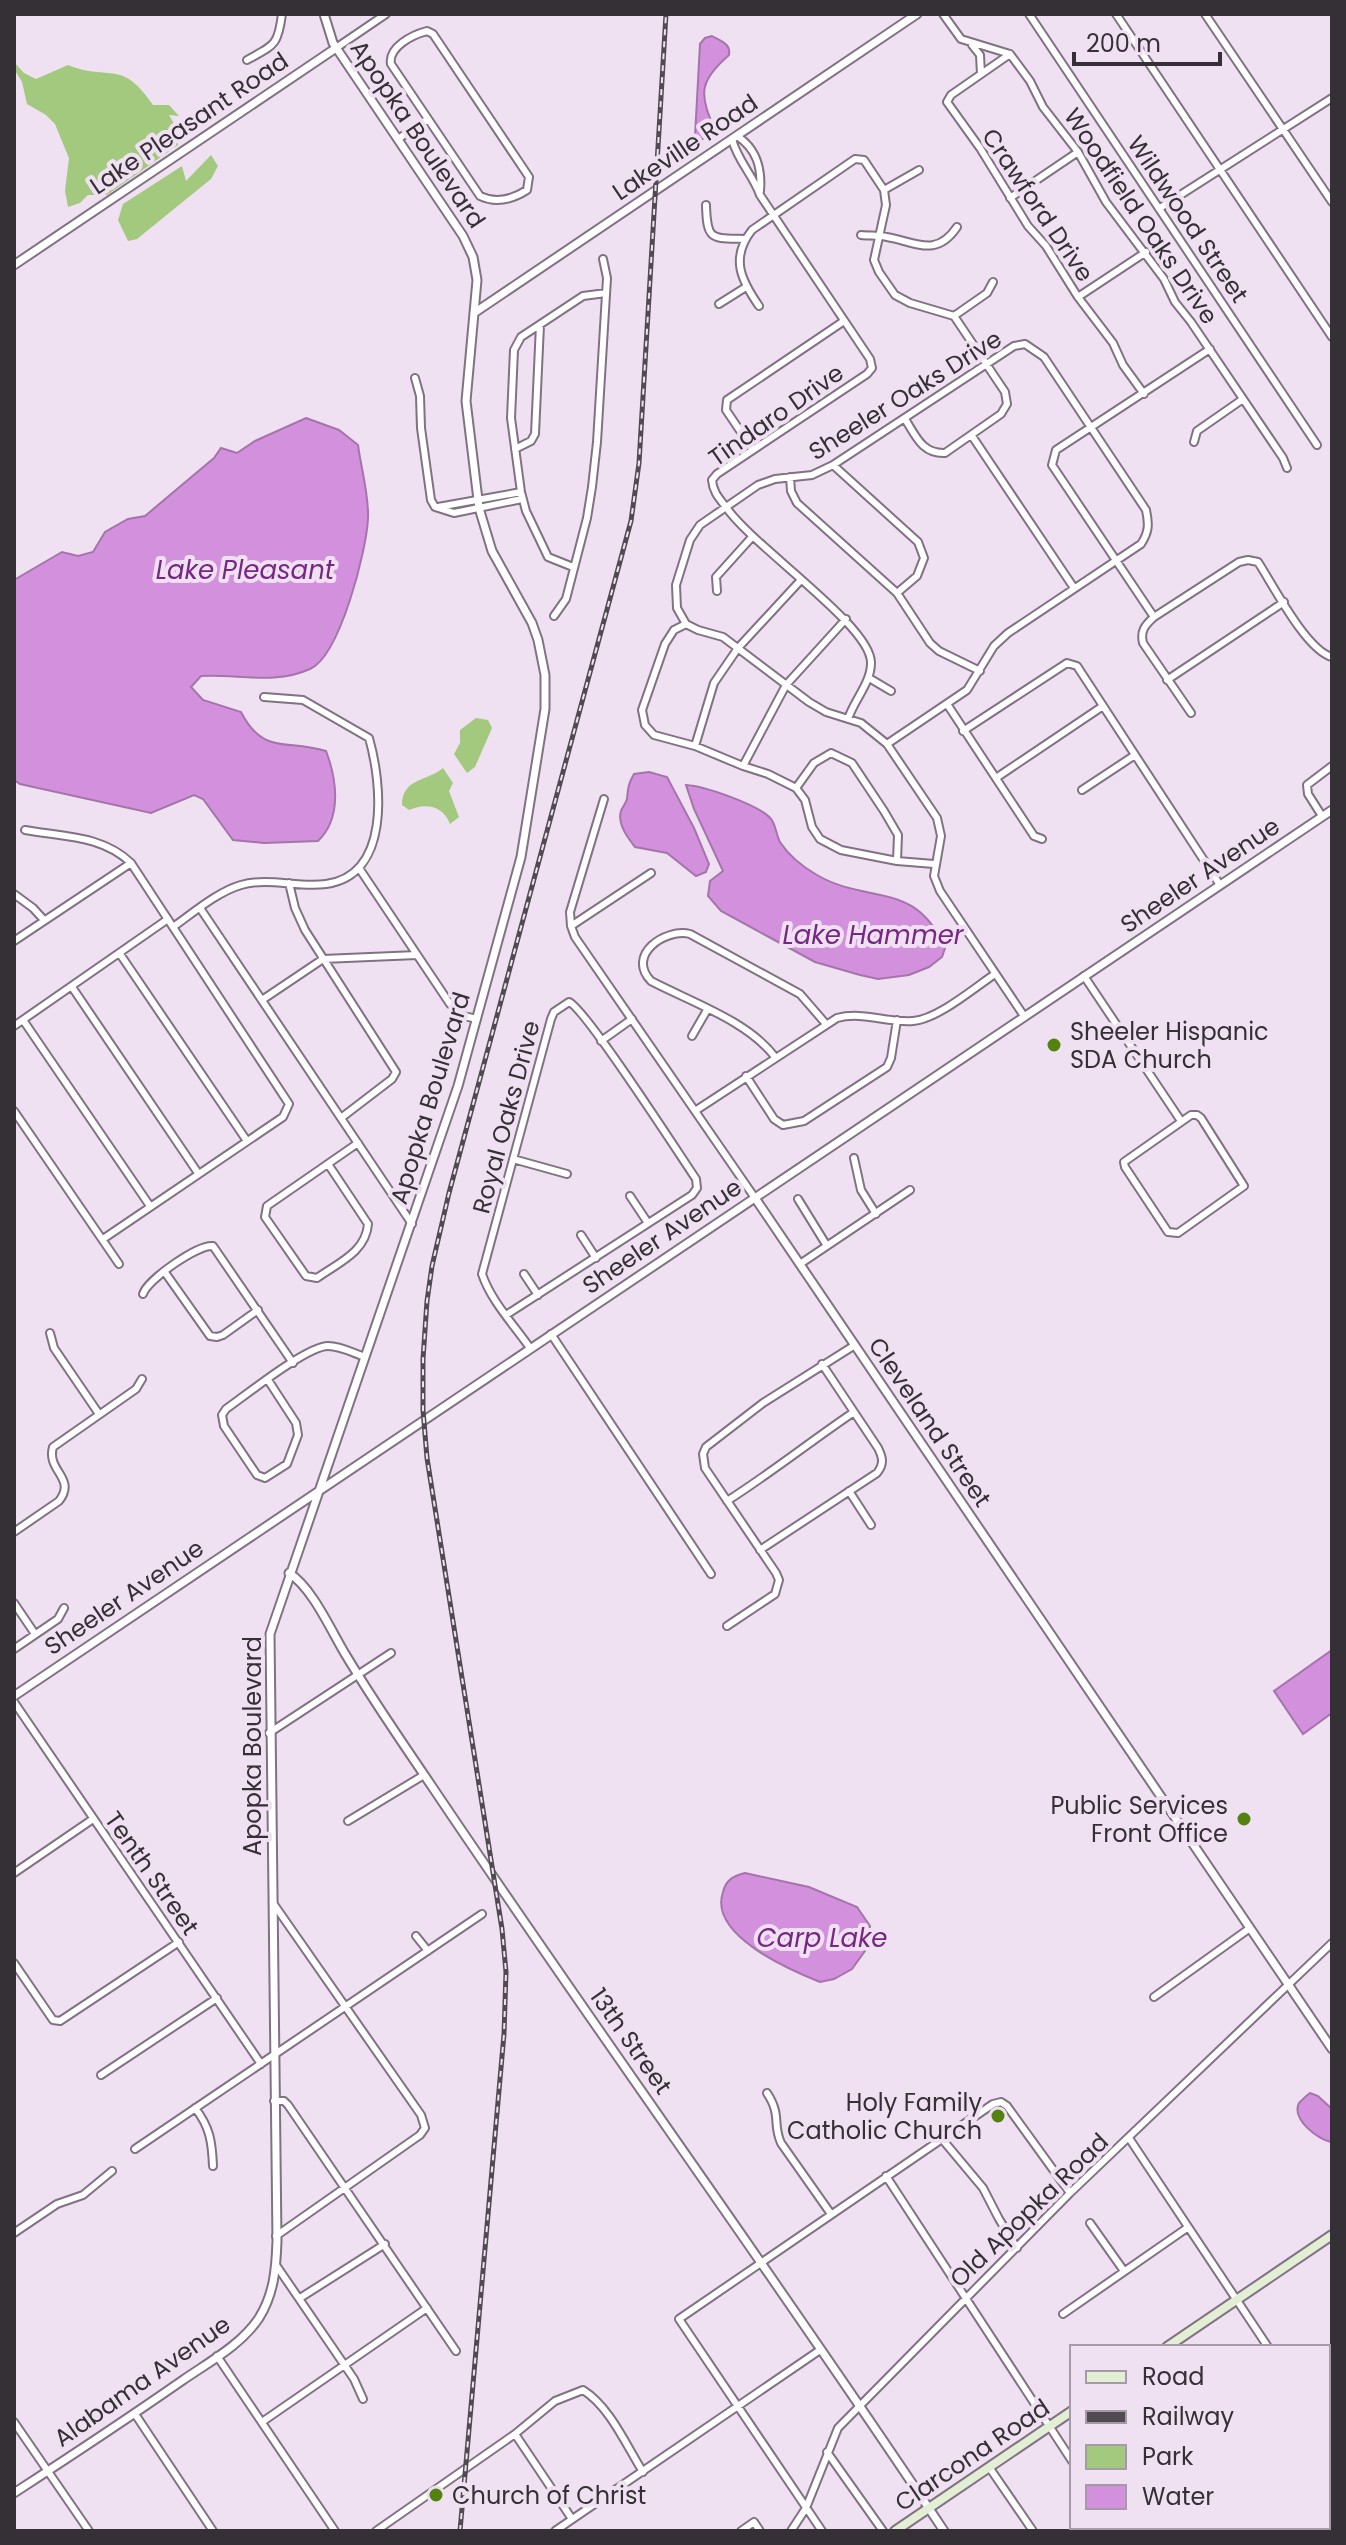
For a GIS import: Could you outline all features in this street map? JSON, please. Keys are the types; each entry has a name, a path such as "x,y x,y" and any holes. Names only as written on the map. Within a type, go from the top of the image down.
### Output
{"main road":[{"path":"1170,2345 1326,2236"},
{"name":"Clarcona Road","path":"895,2531 1070,2412"}],"street":[{"path":"247,60 269,48 279,37 282,14"},
{"name":"Apopka Boulevard","path":"276,2236 270,1634 448,1120 524,844 546,686 536,632 492,551 478,504 466,401 477,275 469,246 336,48 327,31 324,14"},
{"name":"Lake Pleasant Road","path":"14,265 386,14"},
{"name":"Lakeville Road","path":"474,313 917,14"},
{"path":"943,14 961,39 1010,54"},
{"name":"Wildwood Street","path":"1029,14 1317,445"},
{"path":"1116,14 1332,337"},
{"path":"1205,14 1332,202"},
{"path":"427,31 433,34 529,177 527,190 508,200 480,196 428,119 391,64 390,56 393,50 427,31"},
{"path":"970,43 980,55 981,74"},
{"name":"Crawford Drive","path":"1010,54 951,95 947,102 980,148 1028,226 1046,246 1078,297 1113,343 1123,365 1144,394"},
{"name":"Woodfield Oaks Drive","path":"1010,54 1030,81 1043,107 1078,152 1106,202 1146,252 1175,302 1210,349 1287,468"},
{"path":"1160,208 1332,98"},
{"path":"398,139 428,119"},
{"name":"Tindaro Drive","path":"726,507 713,490 712,480 717,474 872,368 870,359 760,195 735,151 735,138 747,143 758,159 761,168 760,195"},
{"path":"1010,198 1078,152"},
{"path":"759,306 741,278 740,264 745,239 752,230 855,159 864,160 884,190 886,205 874,260 895,295 910,303 954,316 1005,392 1007,404 1001,414 945,453 924,448 905,419"},
{"path":"884,190 919,170"},
{"path":"706,205 709,235 714,238 745,239"},
{"path":"861,235 937,246 950,237 957,227"},
{"path":"1078,297 1146,252"},
{"path":"554,616 566,599 592,487 606,293 607,267 603,259"},
{"path":"954,316 987,293 993,282"},
{"path":"719,304 746,287"},
{"path":"573,567 548,557 521,496 510,394 514,350 521,337 583,296 606,293"},
{"path":"753,450 726,410 727,400 844,321"},
{"path":"515,449 525,445 535,434 540,325"},
{"name":"Sheeler Oaks Drive","path":"686,624 677,608 676,585 690,540 700,525 758,485 812,475 833,465 1014,346 1025,344 1044,357 1091,427"},
{"path":"1154,617 1052,465 1056,450 1210,349"},
{"path":"415,378 420,396 431,500 435,507 478,504 521,496"},
{"path":"1194,442 1197,431 1243,399"},
{"path":"887,744 967,690 994,646 1008,633 1141,544 1149,525 1146,510 1091,427"},
{"path":"972,436 1074,588"},
{"path":"833,465 918,542 924,558 921,570 897,593"},
{"path":"790,477 791,491 797,503 897,593 930,643 939,651 980,671"},
{"path":"726,507 752,537 846,619 864,640 871,654 869,678 853,703 848,719"},
{"path":"717,591 716,577 752,537"},
{"path":"1191,713 1143,643 1141,635 1145,625 1154,617 1239,562 1258,562 1312,643 1332,657"},
{"path":"695,746 714,683 738,648 800,581"},
{"path":"1167,680 1284,602"},
{"path":"743,766 786,685 846,619"},
{"path":"934,864 897,861 841,850 820,839 812,827 805,800 796,788 695,746 654,735 645,725 642,710 665,644 674,630 686,624 723,637 826,712 861,723 887,744 937,818 941,836 934,876 940,891 1024,1016"},
{"path":"963,731 1067,663 1077,666 1220,885"},
{"path":"869,678 891,691"},
{"path":"173,927 238,886 258,882 328,884 341,880 359,868 369,855 377,824 377,780 369,738 303,700 264,697"},
{"path":"947,704 1034,836 1042,839"},
{"path":"996,778 1103,706"},
{"path":"796,788 814,763 831,753 852,763 898,835 897,861"},
{"path":"1082,790 1135,755"},
{"path":"1322,816 1308,794 1307,785 1332,766"},
{"path":"604,799 570,912 571,926 651,873"},
{"name":"Sheeler Avenue","path":"14,1696 1332,810"},
{"path":"25,830 97,841 119,852 131,863 289,1104 283,1117 103,1239"},
{"path":"14,941 131,863"},
{"path":"359,868 454,1009 477,1019"},
{"path":"289,883 295,908 323,959 396,1072 392,1079 341,1118"},
{"path":"14,894 44,920"},
{"path":"200,908 412,1224"},
{"path":"14,1026 168,919"},
{"name":"Cleveland Street","path":"571,926 575,937 1332,2049"},
{"path":"775,1057 757,1036 651,981 641,967 646,951 672,933 690,934 800,994 826,1024"},
{"path":"120,954 247,1141"},
{"path":"262,1000 323,959 417,955"},
{"path":"695,1111 826,1024 847,1015 923,1020 995,974"},
{"path":"1084,976 1181,1121"},
{"path":"72,987 198,1173"},
{"name":"Royal Oaks Drive","path":"506,1315 692,1195 697,1188 696,1179 576,1005 569,1002 554,1012 482,1274 485,1285 506,1315 530,1348"},
{"path":"692,1036 707,1010"},
{"path":"601,1041 632,1019"},
{"path":"23,1020 150,1206"},
{"path":"746,1076 774,1119 783,1125 804,1121 887,1067 897,1020"},
{"path":"14,1111 119,1264"},
{"path":"1191,1115 1201,1118 1244,1186 1178,1233 1172,1233 1168,1232 1124,1162 1181,1121 1191,1115"},
{"path":"328,1164 368,1224 367,1231 357,1251 311,1279 265,1217 265,1210 267,1206 358,1143"},
{"path":"854,1158 861,1190 876,1214"},
{"path":"513,1159 567,1174"},
{"path":"800,1264 910,1190"},
{"path":"630,1196 648,1223"},
{"path":"798,1199 827,1246"},
{"path":"581,1235 596,1258"},
{"path":"143,1294 145,1288 164,1271 201,1247 213,1246 293,1363"},
{"path":"164,1271 210,1336 223,1335 258,1310"},
{"path":"524,1274 538,1295"},
{"path":"50,1333 54,1348 99,1414"},
{"path":"551,1334 711,1574"},
{"path":"727,1626 769,1598 778,1588 776,1573 705,1468 703,1454 706,1447 763,1403 855,1345"},
{"path":"268,1380 296,1423 298,1435 287,1464 265,1478 257,1475 221,1420 226,1409 268,1380 312,1350 330,1346 365,1357"},
{"path":"760,1550 877,1473 883,1460 822,1364"},
{"path":"14,1532 64,1496 65,1484 52,1462 53,1447 136,1389 142,1379"},
{"path":"727,1501 783,1465 854,1412"},
{"path":"849,1491 871,1525"},
{"name":"13th Street","path":"289,1573 299,1581 424,1775 944,2531"},
{"path":"14,1603 35,1634"},
{"path":"14,1649 58,1619 64,1608"},
{"path":"269,1733 391,1653"},
{"name":"Tenth Street","path":"14,1702 261,2064"},
{"path":"348,1821 424,1775"},
{"path":"14,1873 93,1819"},
{"path":"272,1902 421,2115 425,2128 420,2135 276,2236"},
{"path":"135,2149 482,1914"},
{"path":"1154,1997 1250,1928"},
{"path":"416,1936 428,1951"},
{"path":"14,1963 56,2021 60,2021 179,1942"},
{"name":"Old Apopka Road","path":"791,2531 806,2508 838,2428 1070,2193 1332,1943"},
{"path":"101,2075 217,1998"},
{"path":"767,2093 777,2108 777,2133 781,2143 831,2214"},
{"path":"274,2101 287,2102 456,2351"},
{"path":"822,2531 679,2319 993,2104 1001,2102 1007,2106 1070,2193"},
{"path":"195,2108 211,2135 213,2166"},
{"path":"1129,2138 1267,2345"},
{"path":"942,2139 983,2188 1017,2248"},
{"path":"14,2233 57,2204 83,2195 112,2171"},
{"path":"886,2176 1070,2458"},
{"path":"1090,2223 1124,2271"},
{"path":"1063,2314 1187,2228"},
{"name":"Alabama Avenue","path":"14,2493 135,2414 245,2335 260,2317 271,2292 276,2265 276,2236"},
{"path":"300,2298 385,2244"},
{"path":"276,2265 359,2387 363,2399"},
{"path":"262,2422 427,2308"},
{"path":"555,2531 820,2350"},
{"path":"217,2356 335,2531"},
{"path":"376,2531 515,2434 555,2401 583,2390 592,2395 643,2472"},
{"path":"135,2414 213,2531"},
{"path":"14,2422 89,2531"},
{"path":"515,2434 572,2519"},
{"path":"827,2452 883,2531"},
{"path":"989,2467 1033,2531"},
{"path":"741,2531 754,2522 760,2531"}],"green space":[{"path":"14,62 24,73 36,79 68,65 123,76 142,90 153,105 169,105 179,116 169,115 176,127 178,145 107,195 88,195 80,203 68,207 65,191 69,158 55,124 27,104"},
{"path":"211,155 218,166 211,179 137,239 128,241 118,220 123,204 182,166 186,181"},
{"path":"476,718 488,720 492,728 475,767 467,773 454,754 460,743 460,730"},
{"path":"443,768 453,783 449,791 459,817 450,824 443,813 433,807 409,810 402,805 403,796 411,785"}],"water":[{"path":"712,36 727,45 729,55 712,72 705,88 706,106 715,129 712,135 698,141 695,136 700,44"},
{"name":"Lake Pleasant","path":"306,418 339,430 358,445 368,509 366,533 357,576 341,624 321,660 310,669 270,678 201,676 191,687 203,700 241,712 249,726 267,740 326,751 333,774 335,798 326,832 318,841 264,843 233,840 203,799 194,795 151,813 20,784 14,780 14,580 62,552 78,556 93,552 105,532 128,519 145,516 214,458 221,448 237,453 255,441"},
{"path":"649,772 667,777 709,864 706,872 696,876 667,853 635,847 626,835 620,816 629,784 634,774"},
{"name":"Lake Hammer","path":"686,785 731,797 765,814 773,821 780,842 788,852 817,875 836,884 905,902 920,912 933,926 945,948 942,957 929,967 909,975 878,979 815,962 721,911 708,896 710,881 723,871"},
{"path":"1332,1650 1332,1713 1303,1734 1274,1691"},
{"name":"Carp Lake","path":"745,1873 809,1887 857,1907 870,1926 867,1948 852,1969 834,1979 820,1982 772,1960 739,1936 728,1923 722,1908 723,1892 731,1879"},
{"path":"1310,2093 1332,2109 1332,2142 1314,2133 1299,2116 1299,2103"}],"railway":[{"path":"460,2531 504,2034 506,1972 502,1929 427,1458 423,1410 427,1301 449,1193 631,521 639,463 666,14"}],"place":[{"name":"Sheeler Hispanic SDA Church","path":"1054,1045"},
{"name":"Public Services Front Office","path":"1244,1819"},
{"name":"Holy Family Catholic Church","path":"998,2116"},
{"name":"Church of Christ","path":"436,2495"}]}
